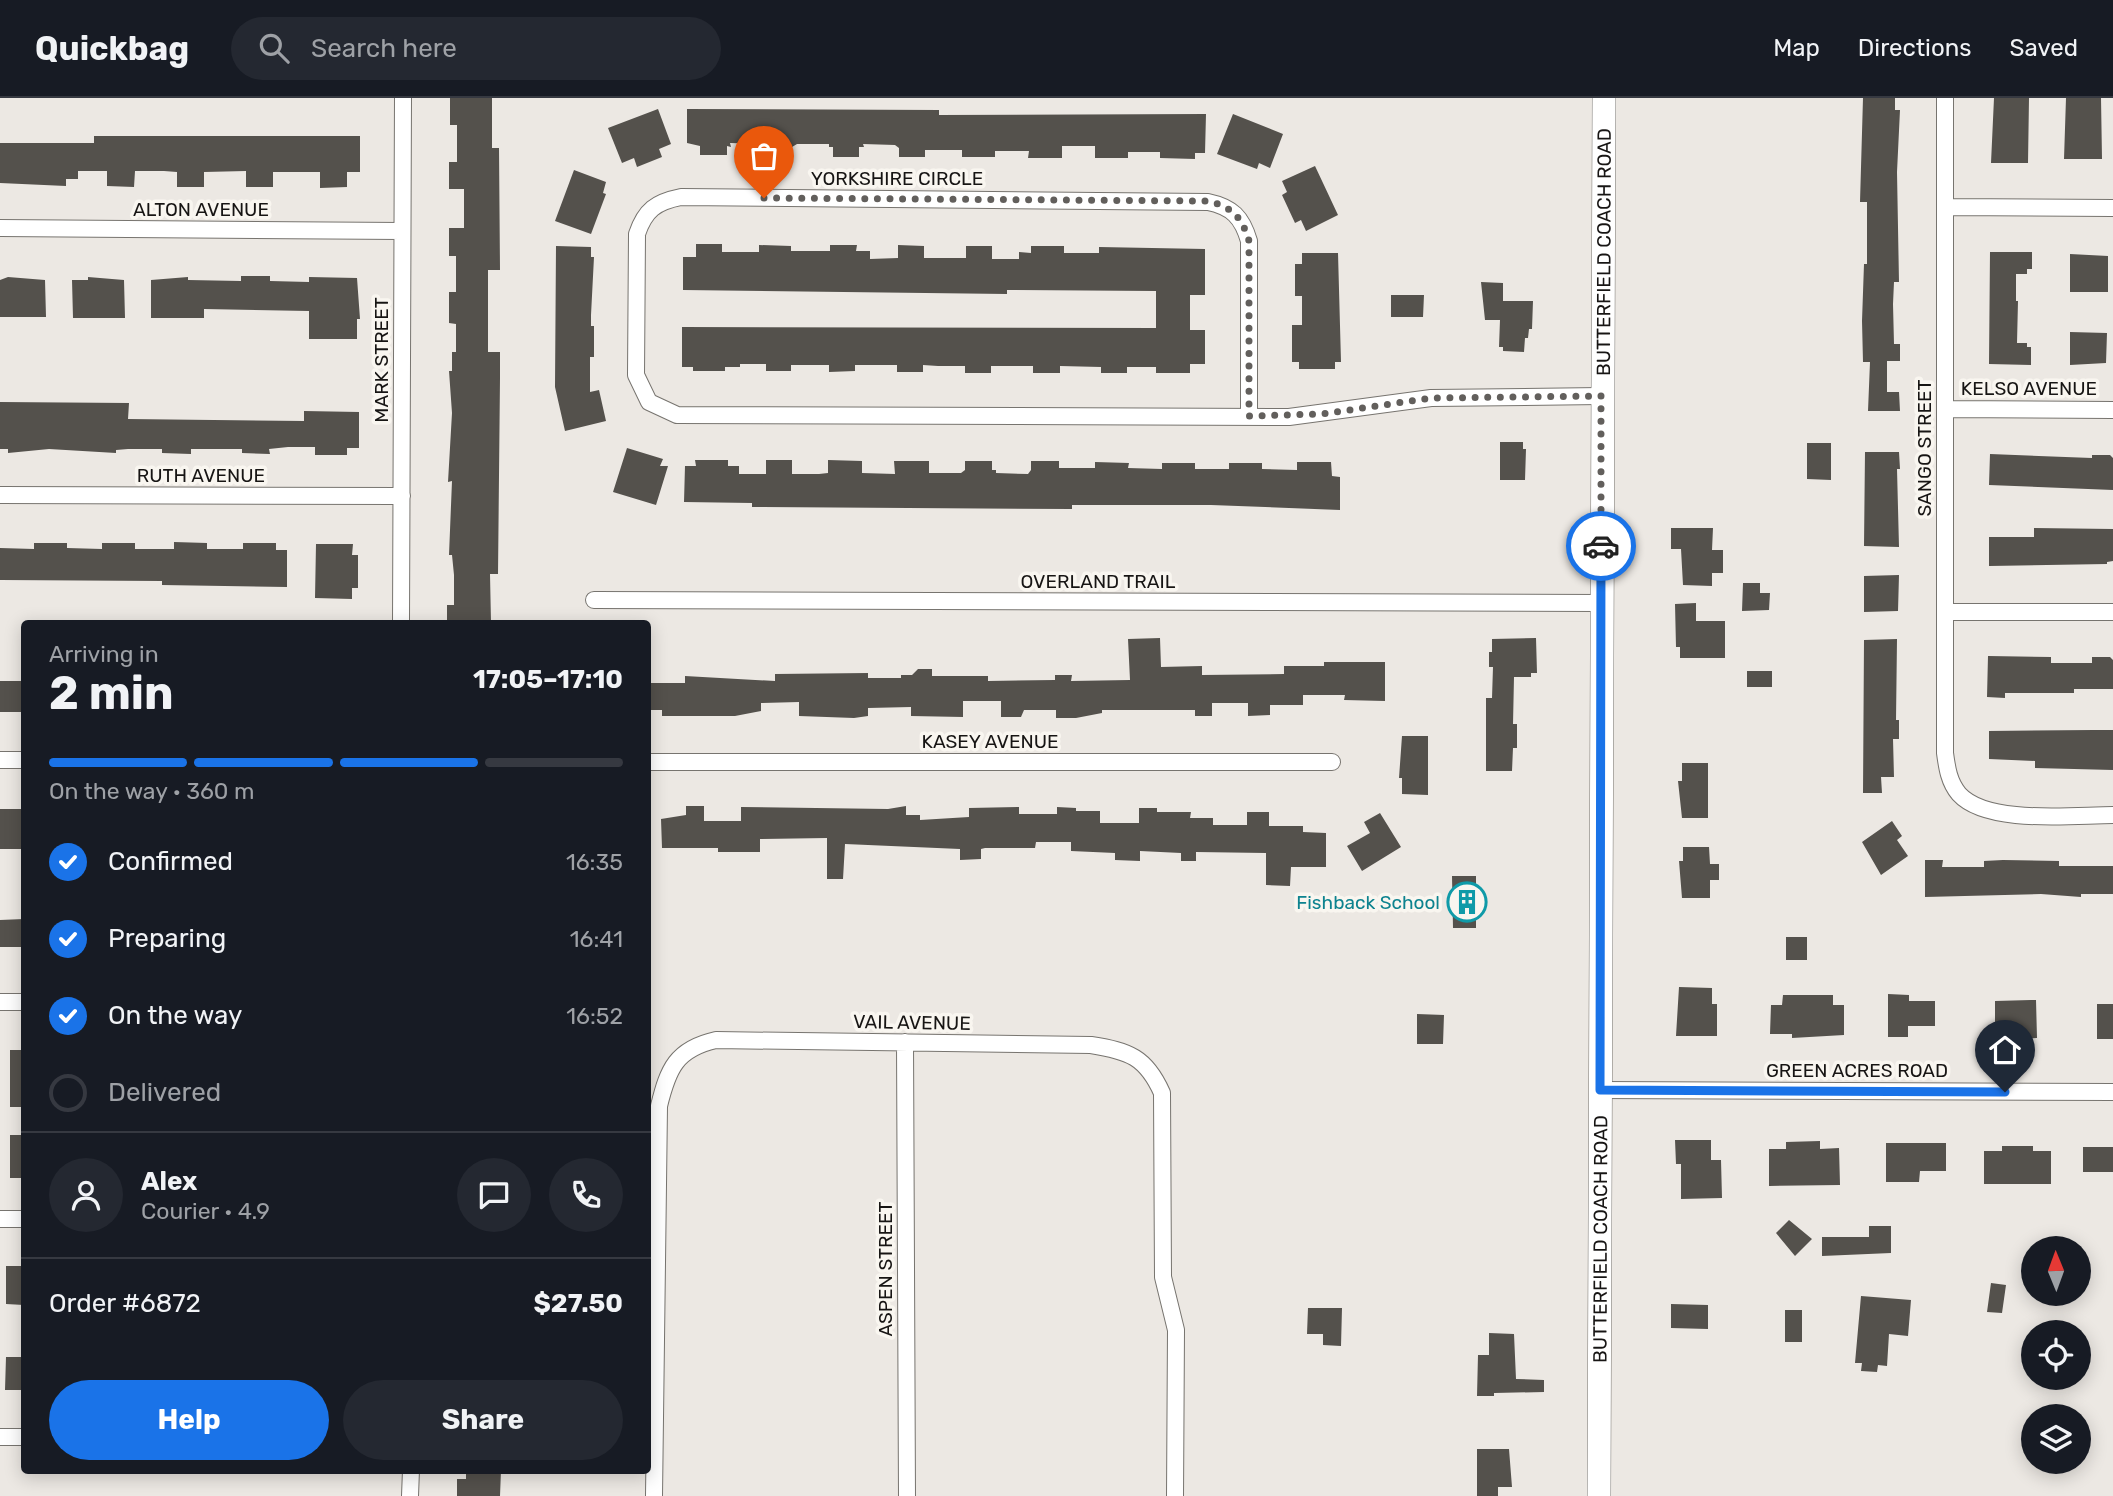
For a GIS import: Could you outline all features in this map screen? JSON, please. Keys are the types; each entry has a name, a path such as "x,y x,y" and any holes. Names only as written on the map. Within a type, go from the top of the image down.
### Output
{"main road":[{"name":"BUTTERFIELD COACH ROAD","path":"1599,1496 1604,98"}],"street":[{"name":"MARK STREET","path":"401,620 403,98"},
{"name":"SANGO STREET","path":"1945,98 1945,753 1948,777 1960,795 1982,810 2010,814 2113,815"},
{"name":"YORKSHIRE CIRCLE","path":"1249,416 1249,241 1240,219 1223,205 1208,201 681,197 650,208 642,219 638,234 636,375 649,402 677,415 1249,416 1322,414 1431,398 1601,396"},
{"path":"1945,208 2113,208"},
{"name":"ALTON AVENUE","path":"0,228 402,231"},
{"name":"KELSO AVENUE","path":"1945,409 2113,410"},
{"name":"RUTH AVENUE","path":"0,495 402,496"},
{"name":"OVERLAND TRAIL","path":"594,600 1601,603"},
{"path":"1945,612 2113,612"},
{"path":"0,760 21,760"},
{"name":"KASEY AVENUE","path":"651,762 1332,762"},
{"path":"0,1002 21,1002"},
{"name":"VAIL AVENUE","path":"654,1496 659,1106 667,1075 684,1053 700,1044 716,1040 1091,1045 1116,1049 1140,1059 1154,1074 1162,1093 1163,1277 1176,1330 1175,1496"},
{"name":"ASPEN STREET","path":"905,1042 907,1496"},
{"name":"GREEN ACRES ROAD","path":"1600,1090 2113,1092"},
{"path":"0,1219 21,1219"},
{"path":"0,1437 21,1437"},
{"path":"411,1474 411,1496"}],"building":[{"path":"450,98 492,98 492,148 499,148 500,270 488,270 488,352 500,352 498,574 490,574 491,620 447,620 447,605 454,605 452,555 449,555 452,481 448,482 452,413 449,371 452,371 452,352 456,352 456,324 449,323 449,292 456,292 456,256 449,256 449,228 464,228 464,189 449,189 449,162 457,162 457,125 450,125"},
{"path":"1863,98 1895,98 1895,110 1900,110 1897,172 1899,282 1894,282 1893,304 1894,344 1900,344 1900,361 1887,361 1887,392 1899,392 1900,411 1868,411 1870,362 1863,362 1862,321 1864,264 1867,264 1867,202 1860,202"},
{"path":"1994,98 2029,98 2028,163 1991,163"},
{"path":"2066,98 2101,98 2102,159 2064,159"},
{"path":"658,109 671,144 659,149 662,157 637,167 634,158 622,163 608,128"},
{"path":"687,109 939,110 939,115 1206,114 1205,153 1195,153 1195,159 1160,158 1160,152 1128,152 1128,158 1095,158 1095,146 1062,146 1062,158 1028,158 1029,151 995,151 995,157 962,157 962,150 925,150 925,157 899,157 899,148 895,145 863,144 864,147 859,147 859,157 833,157 833,147 829,147 829,144 797,144 792,147 792,156 766,156 766,146 762,144 730,143 731,147 727,146 727,155 700,155 700,146 687,143"},
{"path":"1233,114 1283,134 1270,168 1259,163 1257,169 1217,154"},
{"path":"94,136 360,136 360,172 347,172 347,187 320,188 320,172 273,172 273,187 246,187 246,171 204,172 204,187 177,187 177,172 164,171 135,171 134,187 107,186 107,171 78,171 78,179 66,179 66,186 0,183 0,143 94,143"},
{"path":"1315,166 1338,215 1306,231 1301,220 1295,223 1282,195 1287,192 1282,181"},
{"path":"574,170 606,182 603,193 606,194 591,234 555,221"},
{"path":"696,244 722,244 722,252 759,252 759,245 791,246 791,251 830,251 830,245 857,245 856,251 870,251 870,259 898,258 898,245 924,246 924,258 966,258 966,246 992,246 992,259 1019,259 1019,252 1031,253 1031,246 1064,246 1064,253 1099,253 1099,247 1205,249 1205,295 1190,295 1190,330 1205,330 1205,364 1190,364 1190,373 1156,373 1156,367 1127,367 1127,373 1101,373 1101,367 1060,366 1060,373 1033,373 1033,366 991,366 991,373 965,373 965,366 923,365 923,372 897,372 897,365 855,365 855,371 829,372 829,365 791,365 791,371 766,371 766,364 740,364 740,367 725,367 725,371 693,371 693,367 682,367 682,327 1156,328 1156,291 1007,290 1007,294 683,290 683,257 696,257"},
{"path":"556,246 591,247 591,257 594,257 591,326 594,326 594,357 590,357 590,392 599,390 606,421 565,431 555,387"},
{"path":"1990,252 2032,252 2032,269 2027,269 2027,274 2016,274 2017,343 2027,343 2027,347 2031,347 2031,365 1989,364"},
{"path":"1302,253 1338,253 1341,362 1335,362 1335,369 1299,369 1299,362 1292,362 1292,325 1302,325 1302,296 1295,296 1295,264 1302,264"},
{"path":"2070,254 2108,256 2108,292 2070,292"},
{"path":"241,276 270,276 270,281 309,282 309,277 357,278 360,319 357,319 357,339 309,339 309,311 204,309 204,318 151,318 151,280 188,277 188,280 241,281"},
{"path":"8,277 45,280 46,317 0,317 0,280"},
{"path":"88,277 124,280 125,318 73,318 72,280 88,280"},
{"path":"1481,282 1503,283 1503,301 1533,301 1532,329 1529,329 1528,338 1525,338 1524,352 1503,351 1503,347 1499,347 1500,320 1485,320"},
{"path":"1391,295 1424,295 1423,317 1391,317"},
{"path":"2070,332 2107,333 2106,363 2070,365"},
{"path":"0,402 129,403 128,419 304,421 304,411 359,412 359,448 347,448 347,455 315,455 315,447 269,449 270,454 242,453 242,449 191,449 191,454 162,453 162,449 116,450 116,453 49,449 8,453 8,449 0,449"},
{"path":"1500,442 1523,442 1523,449 1526,449 1525,480 1500,480"},
{"path":"1807,443 1831,443 1831,480 1807,479"},
{"path":"627,448 663,459 660,466 668,466 656,505 613,492"},
{"path":"1865,452 1899,452 1899,547 1864,546"},
{"path":"1990,454 2092,458 2092,455 2110,455 2113,458 2113,490 1989,485"},
{"path":"695,460 728,460 728,466 739,466 739,474 766,474 766,460 792,460 792,474 828,473 828,460 862,461 862,473 895,474 894,461 929,461 929,473 961,473 965,470 965,461 992,461 992,470 996,470 996,473 1028,474 1031,461 1059,461 1059,468 1095,468 1095,462 1129,463 1128,468 1162,469 1162,463 1195,463 1195,469 1229,469 1229,463 1262,463 1262,469 1297,470 1297,462 1331,462 1332,476 1340,477 1340,510 1211,505 1072,505 1072,509 752,507 752,503 684,502 685,466 696,466"},
{"path":"1671,528 1713,528 1712,550 1723,550 1723,573 1712,573 1712,586 1683,585 1681,549 1671,549"},
{"path":"2034,528 2113,529 2113,561 2107,564 1989,566 1989,537 2034,537"},
{"path":"174,542 207,543 207,549 243,549 243,543 276,543 276,550 287,550 287,587 162,585 162,581 0,580 0,548 34,549 34,543 67,543 67,548 102,549 102,543 135,543 135,549 174,549"},
{"path":"316,544 353,544 352,555 358,555 358,588 352,588 352,599 315,598"},
{"path":"1899,575 1898,611 1864,612 1864,576"},
{"path":"1743,583 1760,583 1760,593 1770,593 1769,610 1742,611"},
{"path":"1696,603 1696,621 1725,621 1725,658 1680,658 1680,647 1676,647 1675,604"},
{"path":"1160,638 1161,667 1202,666 1202,675 1284,674 1284,666 1324,666 1324,662 1385,662 1385,701 1344,700 1345,695 1303,695 1303,705 1270,705 1270,715 1248,716 1248,703 1212,703 1212,716 1195,716 1195,710 1102,710 1102,713 1076,718 1056,718 1056,710 1024,710 1021,717 1001,717 1001,701 963,701 963,717 911,716 911,707 868,708 868,716 854,718 799,716 799,702 761,703 761,711 735,716 662,716 662,710 651,710 651,683 685,683 685,676 775,681 775,674 868,673 868,678 901,678 901,675 912,675 918,669 932,669 932,676 988,676 988,681 1055,680 1055,675 1072,675 1071,681 1130,680 1128,639"},
{"path":"1536,638 1537,673 1531,673 1531,677 1514,677 1513,724 1517,724 1517,748 1513,748 1512,771 1486,771 1486,698 1492,698 1493,667 1489,667 1489,652 1492,652 1492,639"},
{"path":"1897,639 1896,720 1899,720 1899,739 1893,739 1894,777 1881,777 1882,793 1863,793 1864,640"},
{"path":"1988,656 2051,657 2051,663 2092,663 2092,657 2110,657 2113,660 2113,689 2074,689 2074,693 2005,693 2005,698 1987,697"},
{"path":"1747,671 1772,671 1772,687 1747,687"},
{"path":"0,681 21,681 21,712 0,712"},
{"path":"2113,730 2113,770 2035,768 2035,761 1989,759 1989,731"},
{"path":"1402,736 1428,736 1428,795 1402,794 1402,778 1399,778"},
{"path":"1682,763 1708,763 1708,818 1682,818 1678,781 1682,781"},
{"path":"686,806 704,806 704,821 741,821 741,807 888,809 906,806 906,815 920,815 920,820 969,817 969,808 1019,807 1019,814 1057,814 1057,807 1076,808 1076,811 1100,811 1100,823 1139,823 1139,808 1157,808 1157,812 1191,812 1190,818 1213,818 1213,825 1247,825 1247,812 1269,812 1269,826 1303,826 1303,832 1326,833 1326,867 1291,867 1290,886 1266,885 1266,853 1196,852 1196,861 1181,861 1181,853 1140,851 1140,861 1115,860 1115,853 1071,851 1071,842 1036,842 1035,848 985,848 981,849 981,859 960,860 960,849 845,844 843,879 827,879 827,838 760,839 760,852 718,852 718,848 662,848 661,819 686,815"},
{"path":"0,809 21,809 21,849 0,849"},
{"path":"1380,813 1401,847 1362,871 1347,846 1370,833 1364,822"},
{"path":"1892,821 1902,836 1897,840 1908,856 1881,875 1862,842"},
{"path":"1683,847 1709,847 1710,864 1719,864 1719,880 1710,880 1710,898 1682,898 1679,861 1683,861"},
{"path":"1925,860 1943,860 1942,867 1984,867 1984,861 2003,860 2059,861 2059,866 2113,866 2113,894 2081,894 2081,897 2041,894 1925,897"},
{"name":"Fishback School","path":"1452,876 1476,876 1476,928 1453,928"},
{"path":"21,919 21,947 0,947 0,920"},
{"path":"1786,937 1807,937 1807,960 1786,960"},
{"path":"1679,987 1712,988 1712,1004 1717,1004 1717,1036 1676,1036"},
{"path":"1888,994 1909,995 1909,1001 1935,1001 1935,1026 1908,1026 1908,1037 1888,1037"},
{"path":"1783,995 1833,995 1833,1005 1844,1005 1844,1035 1792,1038 1792,1034 1770,1034 1771,1005 1782,1005"},
{"path":"2036,1000 2037,1038 2011,1039 2011,1032 1995,1033 1995,1001"},
{"path":"2097,1004 2113,1004 2113,1039 2097,1039"},
{"path":"1417,1014 1444,1015 1443,1044 1417,1044"},
{"path":"10,1050 21,1050 21,1107 10,1107"},
{"path":"10,1135 21,1135 21,1178 10,1178"},
{"path":"1675,1140 1711,1140 1711,1160 1721,1160 1722,1198 1681,1199 1681,1164 1676,1164"},
{"path":"1820,1141 1820,1149 1839,1148 1840,1185 1769,1186 1769,1149 1786,1149 1786,1142"},
{"path":"1886,1143 1946,1143 1946,1171 1920,1171 1919,1182 1886,1182"},
{"path":"2002,1146 2033,1146 2033,1151 2051,1151 2051,1184 1984,1184 1984,1151 2002,1151"},
{"path":"2083,1147 2113,1147 2113,1172 2083,1172"},
{"path":"1789,1220 1812,1239 1795,1256 1776,1233"},
{"path":"1869,1226 1891,1226 1891,1253 1822,1256 1822,1237 1869,1237"},
{"path":"6,1266 21,1266 21,1305 6,1304"},
{"path":"1991,1283 2006,1285 2002,1313 1987,1312"},
{"path":"1861,1296 1911,1300 1908,1336 1889,1334 1887,1366 1878,1365 1877,1372 1861,1371 1862,1363 1855,1363"},
{"path":"1671,1304 1708,1305 1708,1329 1671,1328"},
{"path":"1308,1308 1342,1308 1341,1346 1323,1345 1323,1334 1307,1334"},
{"path":"1785,1310 1802,1310 1802,1342 1785,1342"},
{"path":"1489,1333 1514,1334 1516,1379 1544,1380 1544,1392 1477,1396 1478,1355 1489,1355"},
{"path":"6,1357 21,1357 21,1390 5,1390"},
{"path":"1477,1449 1509,1449 1512,1487 1498,1487 1498,1496 1477,1496"},
{"path":"466,1474 501,1474 500,1496 457,1496 457,1479 466,1479"}],"way so far":[{"path":"764,198 1208,201 1223,205 1236,212 1249,241 1249,416 1322,414 1431,398 1601,396 1601,546"}],"place":[{"name":"Fishback School","path":"1467,902"}],"route":[{"path":"1601,546 1600,1090 2005,1092"}]}
